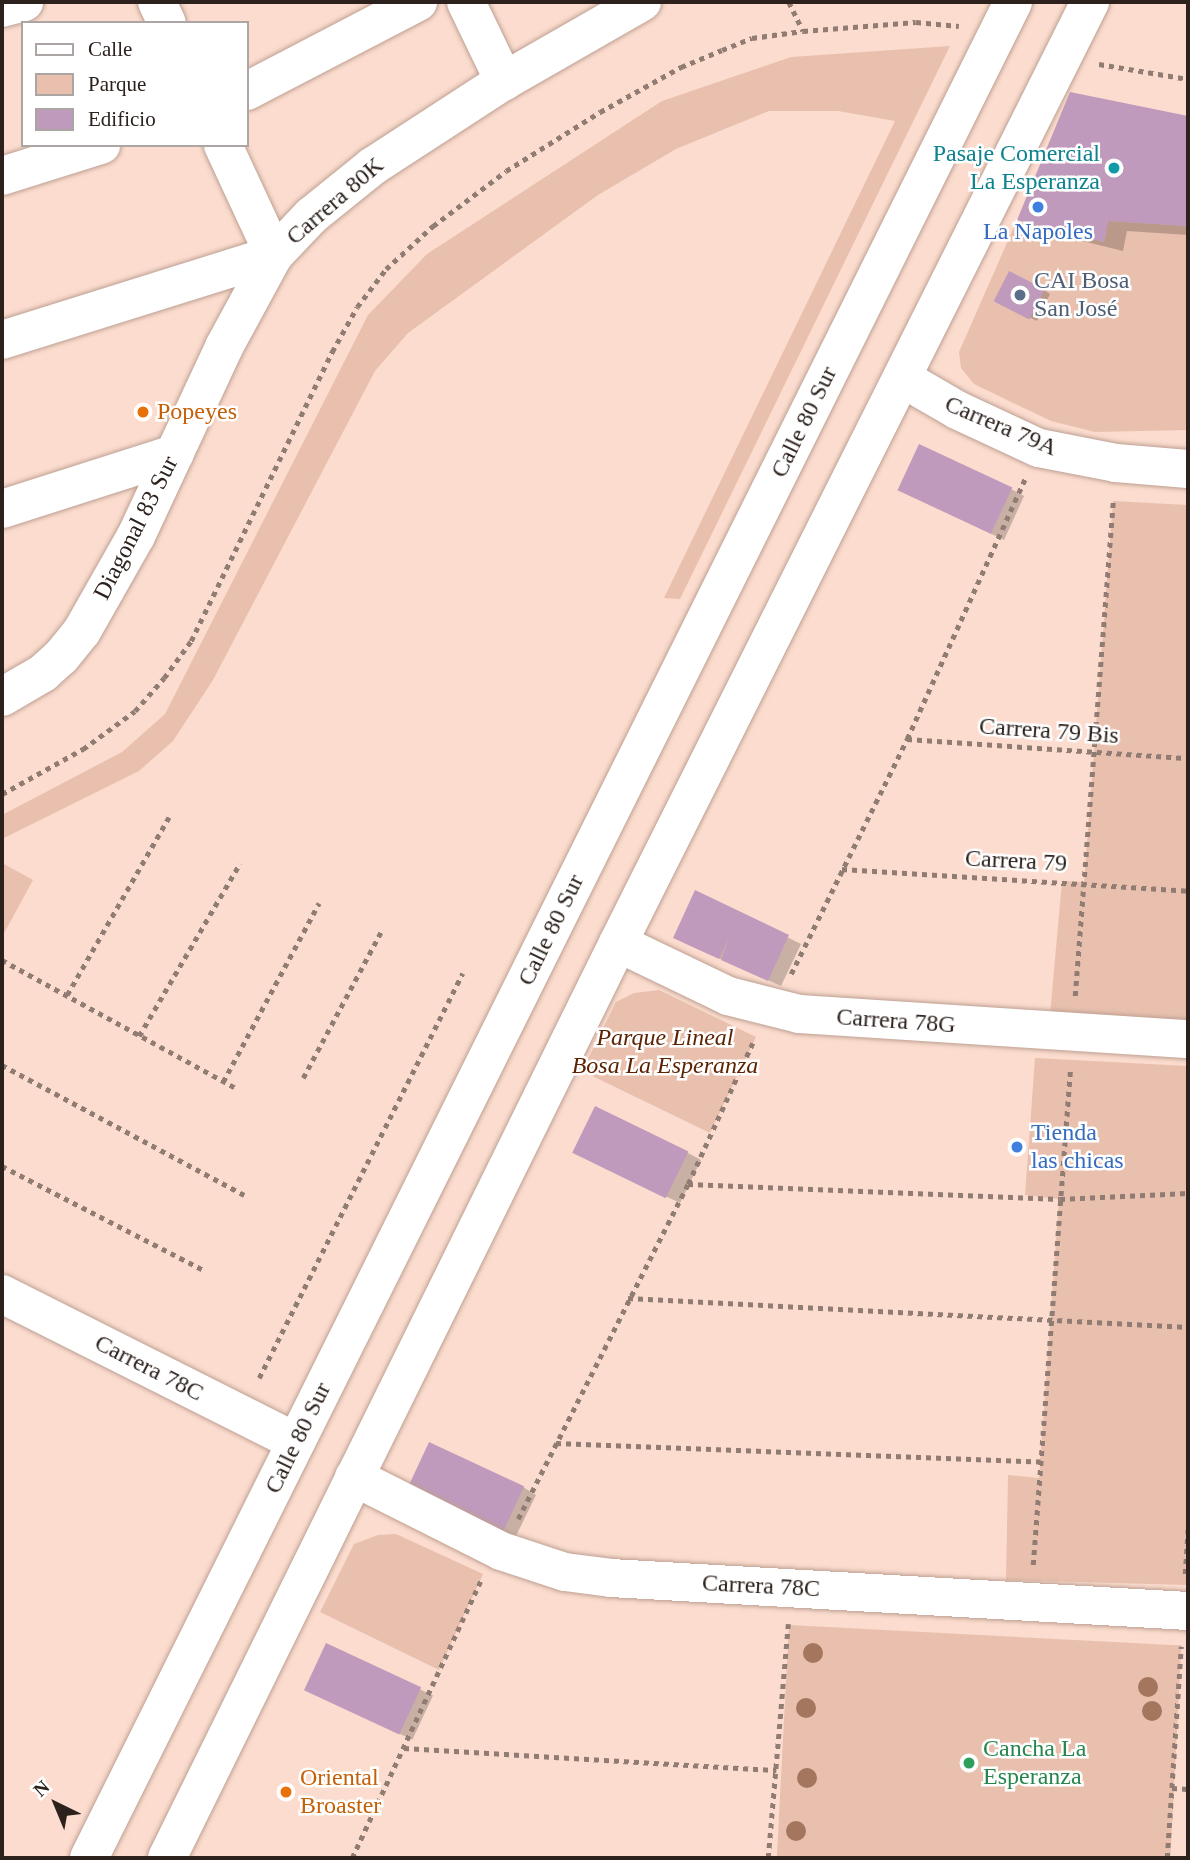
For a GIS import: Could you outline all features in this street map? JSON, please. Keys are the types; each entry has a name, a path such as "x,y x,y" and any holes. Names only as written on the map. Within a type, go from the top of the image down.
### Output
{"street":[{"path":"2,8 24,2"},
{"path":"157,2 166,21"},
{"path":"248,91 418,2"},
{"path":"466,2 504,81"},
{"name":"Carrera 80K","path":"2,340 274,255 311,216 373,166 504,81 642,2"},
{"name":"Calle 80 Sur","path":"89,1858 1013,2"},
{"path":"167,1858 618,943 1090,2"},
{"path":"2,176 95,147"},
{"path":"224,147 274,255"},
{"name":"Diagonal 83 Sur","path":"2,697 43,673 61,657 82,631 136,536 224,347 274,255"},
{"name":"Carrera 79A","path":"902,378 957,410 1039,448 1115,463 1188,469"},
{"path":"2,509 174,454"},
{"name":"Carrera 78G","path":"618,943 728,996 773,1010 833,1018 1188,1039"},
{"name":"Carrera 78C","path":"2,1294 296,1442"},
{"name":"Carrera 78C","path":"354,1476 501,1551 565,1572 1186,1611"}],"path":[{"path":"2,794 83,750 135,711 164,678 191,640 332,352 357,307 386,269 433,226 506,171 600,112 681,67 752,38 803,31 789,2"},
{"path":"352,1858 483,1574 501,1551 688,1184 756,1037 773,1010 906,739 1039,448"},
{"name":"Carrera 79 Bis","path":"906,739 1188,758"},
{"path":"66,995 169,817"},
{"path":"139,1036 240,863"},
{"name":"Carrera 79","path":"842,869 1188,891"},
{"path":"223,1082 318,903"},
{"path":"303,1078 381,932"},
{"path":"2,960 238,1089"},
{"path":"259,1377 463,973"},
{"path":"2,1065 244,1195"},
{"path":"2,1166 205,1271"},
{"path":"688,1184 1059,1199 1188,1193"},
{"path":"628,1298 1188,1327"},
{"path":"556,1443 1041,1462"},
{"path":"1167,1858 1186,1611 1188,1528"},
{"path":"768,1858 792,1588"},
{"path":"404,1748 776,1770"},
{"path":"1172,1788 1188,1789"}],"green space":[{"path":"950,46 680,599 664,598 895,121 838,111 769,111 676,149 598,195 408,333 375,371 213,680 173,741 139,771 2,839 2,815 122,752 165,714 368,315 427,254 662,101 791,57"},
{"path":"1017,220 1104,242 1108,221 1188,226 1188,430 1095,432 1051,421 974,384 961,368 959,352"},
{"path":"1113,501 1188,505 1188,1021 1050,1015 1062,881 1084,882"},
{"path":"2,863 33,880 2,937"},
{"name":"Parque Lineal Bosa La Esperanza","path":"659,990 756,1037 710,1133 582,1071 616,1002 634,993"},
{"path":"1035,1058 1188,1066 1188,1585 1006,1580 1008,1475 1039,1478 1059,1199 1025,1195"},
{"path":"396,1534 483,1574 439,1670 320,1612 354,1544 378,1535"},
{"name":"Cancha La Esperanza","path":"789,1625 1181,1646 1170,1858 777,1858"}],"building":[{"name":"Pasaje Comercial La Esperanza","path":"1070,92 1188,116 1188,226 1108,221 1104,242 1017,220"},
{"name":"CAI Bosa San José","path":"1009,271 1045,289 1029,319 994,301"},
{"path":"919,444 1012,488 991,534 897,490"},
{"path":"695,890 789,935 768,981 721,960 729,938 719,959 673,938"},
{"path":"595,1106 688,1152 666,1198 572,1153"},
{"path":"429,1442 524,1486 502,1534 407,1489"},
{"path":"326,1643 421,1687 399,1735 304,1690"}],"place":[{"name":"Pasaje Comercial La Esperanza","path":"1114,168"},
{"name":"La Napoles","path":"1038,207"},
{"name":"CAI Bosa San José","path":"1020,295"},
{"name":"Popeyes","path":"143,412"},
{"name":"Tienda las chicas","path":"1017,1147"},
{"name":"Cancha La Esperanza","path":"969,1763"},
{"name":"Oriental Broaster","path":"286,1792"}]}
